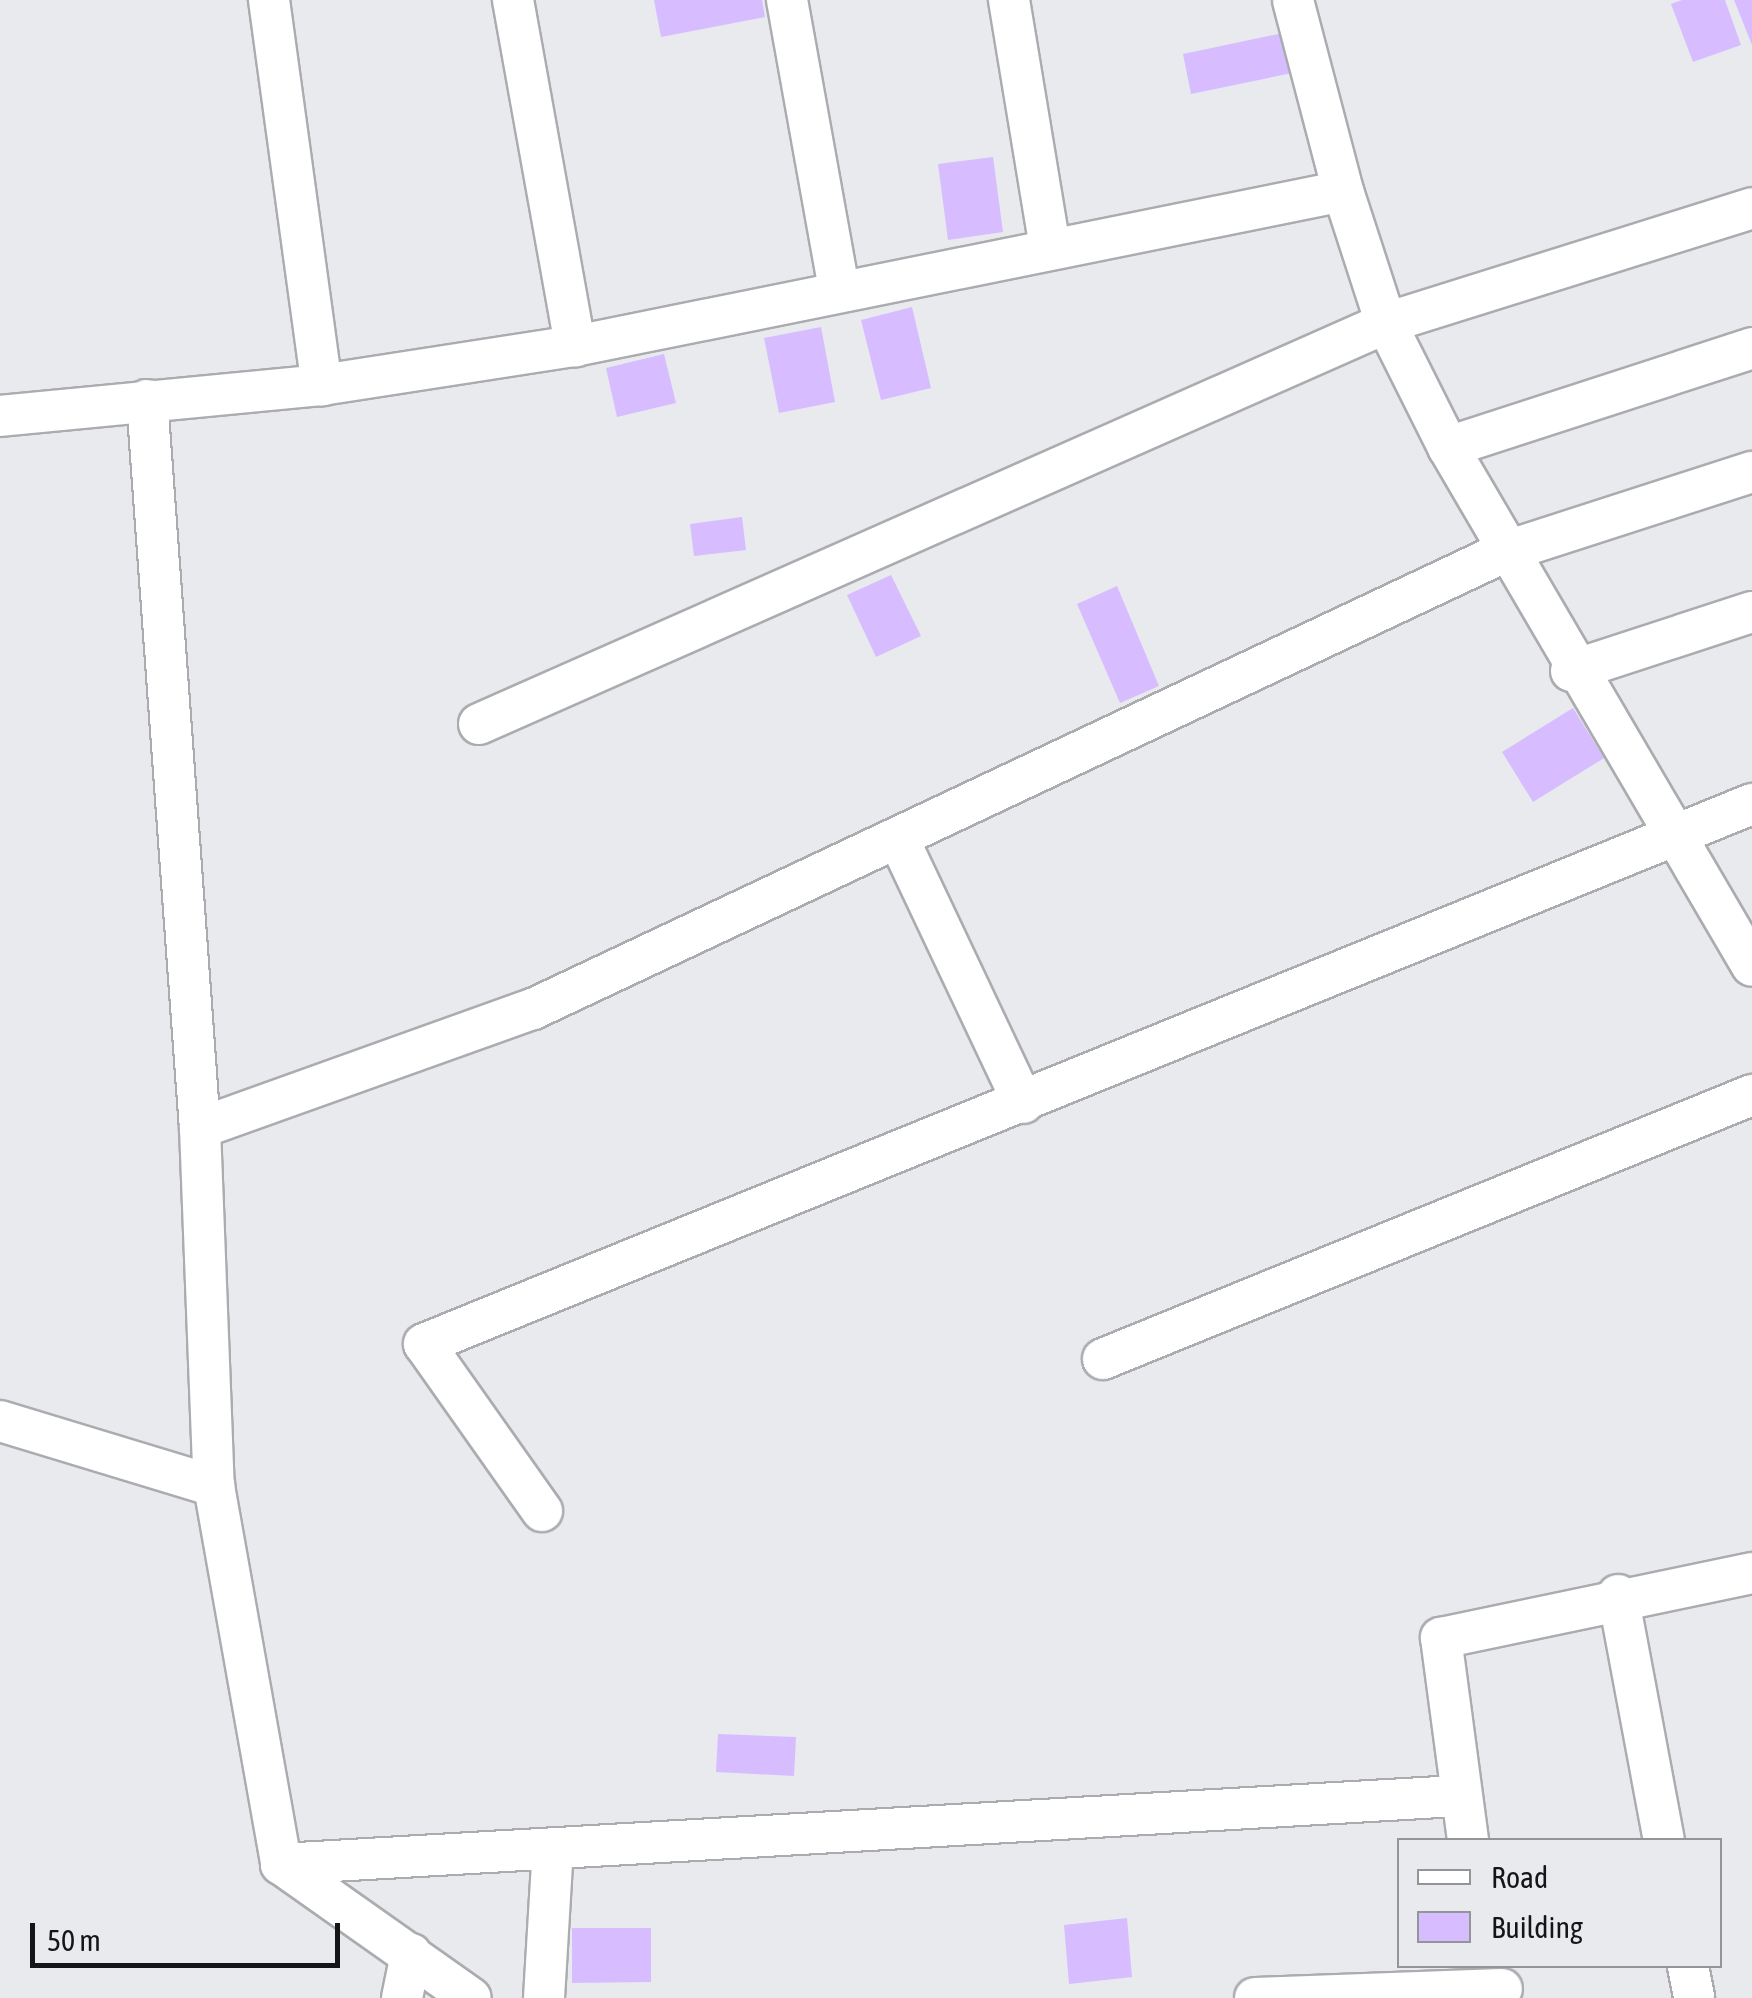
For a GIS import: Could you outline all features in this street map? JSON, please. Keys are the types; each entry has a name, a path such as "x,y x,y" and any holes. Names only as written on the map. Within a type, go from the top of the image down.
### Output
{"street":[{"path":"269,0 322,385"},
{"path":"513,0 575,346"},
{"path":"787,0 839,289"},
{"path":"1009,0 1050,248"},
{"path":"1294,0 1344,191 1386,322 1448,448 1571,671 1752,966"},
{"path":"0,416 322,385 575,346 839,289 1344,191"},
{"path":"479,724 1386,322 1752,208"},
{"path":"1448,448 1752,348"},
{"path":"147,400 200,1128 214,1486 282,1864 471,1998"},
{"path":"200,1128 533,1010 1504,552 1752,472"},
{"path":"1571,671 1752,612"},
{"path":"542,1511 424,1344 1752,804"},
{"path":"898,838 1023,1103"},
{"path":"1103,1359 1752,1095"},
{"path":"0,1421 214,1486"},
{"path":"1468,1838 1458,1796 1441,1638 1618,1595 1752,1573"},
{"path":"1618,1595 1664,1838"},
{"path":"282,1864 1458,1796"},
{"path":"544,1998 553,1848"},
{"path":"402,1998 411,1954"},
{"path":"1688,1968 1694,1998"},
{"path":"1255,1998 1501,1984"}],"building":[{"path":"654,0 762,0 765,17 661,37"},
{"path":"1682,0 1725,0 1741,45 1693,62 1671,4"},
{"path":"1734,0 1752,0 1752,45"},
{"path":"1283,33 1292,73 1191,94 1183,54"},
{"path":"993,157 1003,232 948,240 938,164"},
{"path":"912,307 931,388 881,400 861,320"},
{"path":"821,327 835,402 779,413 764,338"},
{"path":"664,354 676,403 617,417 606,368"},
{"path":"742,517 746,550 694,556 690,524"},
{"path":"891,575 921,636 876,657 847,595"},
{"path":"1117,586 1159,686 1120,703 1077,604"},
{"path":"1573,708 1604,758 1533,802 1502,752"},
{"path":"718,1734 796,1737 794,1776 716,1772"},
{"path":"1127,1918 1132,1977 1069,1984 1064,1925"},
{"path":"572,1928 651,1928 651,1982 572,1983"}]}
